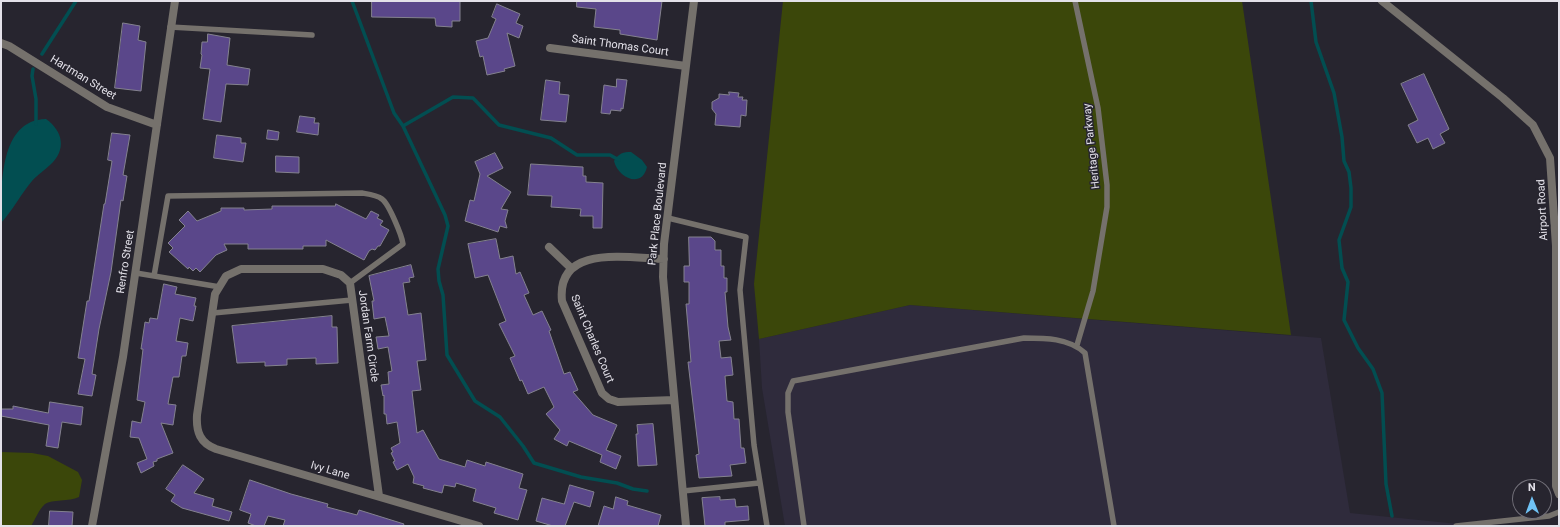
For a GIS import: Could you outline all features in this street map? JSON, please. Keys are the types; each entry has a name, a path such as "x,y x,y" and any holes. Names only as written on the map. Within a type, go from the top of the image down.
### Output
{"street":[{"name":"Renfro Street","path":"92,526 136,273 174,1"},
{"name":"Park Place Boulevard","path":"686,526 663,277 668,218 694,1"},
{"name":"Airport Road","path":"1382,1 1503,98 1533,125 1550,158 1556,246 1556,486 1559,494"},
{"name":"Hartman Street","path":"1,43 9,46 107,107 157,125"},
{"name":"Saint Thomas Court","path":"550,48 686,66"},
{"path":"549,247 571,268 588,259 609,257 664,259"},
{"name":"Saint Charles Court","path":"571,268 563,280 562,301 602,393 609,399 618,402 674,400"},
{"name":"Jordan Farm Circle","path":"197,415 215,294 226,276 241,269 323,269 341,275 350,283 379,496"},
{"name":"Ivy Lane","path":"197,415 197,425 203,443 216,450 479,526"}],"lane":[{"name":"Heritage Parkway","path":"1075,1 1098,108 1107,185 1107,207 1092,291 1077,345"},
{"path":"170,27 312,35"},
{"path":"154,276 168,196 372,194 383,200 401,234 403,244 350,283"},
{"path":"668,218 746,237 740,290 759,483 767,526"},
{"path":"136,273 220,287"},
{"path":"213,314 352,300"},
{"path":"804,526 788,412 788,393 793,381 1024,338 1047,338 1077,345 1085,353 1114,526"},
{"path":"683,492 759,483"},
{"path":"1456,526 1493,524 1549,516 1559,512"}],"shaded area":[{"path":"46,119 52,124 59,135 61,147 59,153 50,165 36,176 1,223 3,173 6,156 12,142 20,130 31,122"},
{"path":"626,152 631,152 642,160 647,167 644,174 640,178 630,179 616,167 614,161 618,156"},
{"path":"910,305 1321,338 1350,513 1478,526 785,526 762,388 759,339"}],"green space":[{"path":"783,1 1242,1 1291,335 910,305 759,339 754,284"},
{"path":"1,452 32,453 48,456 78,472 82,480 79,497 70,500 48,502 43,506 31,526 1,526"}],"building":[{"path":"372,1 460,1 460,21 452,21 452,27 436,26 435,18 372,17"},
{"path":"577,1 662,1 657,40 620,34 620,30 594,27 596,9 577,7"},
{"path":"497,4 520,14 516,23 523,26 519,38 507,33 515,66 504,69 505,71 487,75 483,56 480,57 476,41 488,38 496,19 492,17"},
{"path":"123,23 140,26 138,40 146,42 141,91 115,88"},
{"path":"208,34 230,38 227,65 250,69 248,85 226,84 221,122 203,119 210,69 200,68 202,42 207,42"},
{"path":"1424,74 1449,129 1440,134 1445,143 1433,149 1428,138 1417,143 1408,125 1418,120 1401,84"},
{"path":"617,79 627,80 623,109 621,108 621,111 611,110 610,114 601,113 604,85 616,87"},
{"path":"546,80 560,82 559,94 569,95 566,122 541,120"},
{"path":"729,92 739,93 738,97 743,97 742,100 747,100 746,116 741,115 740,127 715,125 716,114 712,109 712,102 719,98 719,94 729,95"},
{"path":"300,116 315,118 314,123 319,123 318,135 297,132"},
{"path":"268,130 279,132 278,140 267,139"},
{"path":"112,133 130,135 123,175 127,176 123,201 121,200 111,272 99,329 92,374 96,375 92,396 78,394 85,359 78,358 112,161 108,160"},
{"path":"217,135 241,138 241,143 246,143 243,162 214,158"},
{"path":"495,153 503,168 487,176 511,192 501,209 508,210 505,221 507,228 500,226 498,232 465,221 470,200 474,201 480,174 475,162"},
{"path":"276,156 299,157 299,173 276,172"},
{"path":"531,164 583,167 583,176 586,176 586,182 603,183 602,228 593,228 593,216 580,216 581,209 551,207 552,196 528,195"},
{"path":"336,204 366,219 371,211 379,215 377,218 383,221 380,225 389,230 380,246 378,246 375,250 372,249 369,251 364,260 326,240 326,246 303,246 303,249 248,249 248,244 224,244 227,250 216,255 200,272 196,268 193,271 189,267 188,269 169,252 173,248 168,243 185,226 179,220 188,211 197,221 221,211 221,208 244,208 244,210 272,209 272,206 335,206"},
{"path":"689,237 711,237 715,241 715,250 721,250 721,266 724,266 724,278 727,278 727,292 725,292 728,327 731,340 719,341 721,358 731,357 733,375 725,376 727,401 733,402 734,419 739,419 741,448 744,448 746,463 730,465 732,476 699,478 696,455 699,454 688,362 691,362 686,304 689,304 689,282 684,282 684,266 689,266"},
{"path":"496,239 500,259 513,256 516,274 520,272 529,293 524,295 533,315 542,311 551,330 549,331 564,374 570,372 578,390 573,392 593,415 617,425 606,450 621,456 616,469 600,462 602,455 569,441 567,446 554,439 560,430 546,414 554,407 544,387 528,394 522,380 520,381 510,358 515,356 499,324 506,321 488,275 475,278 468,244"},
{"path":"411,265 414,277 409,278 410,282 403,283 408,315 421,313 426,360 417,361 421,390 412,391 417,433 423,430 439,459 465,467 467,460 485,466 486,462 523,474 519,488 527,490 518,520 494,513 496,508 473,501 476,489 456,483 455,487 444,485 442,493 423,488 424,486 413,483 414,477 408,464 397,470 393,462 395,461 391,453 393,452 391,448 400,443 397,422 387,424 386,414 384,414 384,395 383,396 381,385 389,384 388,372 392,371 388,347 378,349 376,337 389,336 385,317 374,319 372,301 374,301 369,276"},
{"path":"164,284 177,287 175,294 196,298 194,306 196,306 193,321 180,318 176,341 188,343 186,356 182,356 179,377 173,377 168,404 176,405 173,425 161,423 173,453 157,459 157,461 153,462 154,466 141,473 137,463 147,459 139,438 130,437 132,421 141,423 145,402 137,400 143,349 141,349 145,322 149,323 150,318 157,319"},
{"path":"332,316 332,327 337,327 338,363 316,364 316,358 287,359 287,365 265,366 265,362 237,363 232,326"},
{"path":"50,402 83,407 81,425 62,422 58,448 46,446 49,425 1,416 1,409 13,409 13,406 48,413"},
{"path":"653,424 657,465 638,466 636,434 638,434 637,425"},
{"path":"183,465 204,479 194,493 214,499 212,506 232,512 229,521 182,508 171,501 175,495 166,489"},
{"path":"250,480 291,494 328,504 327,507 357,515 359,510 404,524 403,526 283,526 285,520 268,516 264,526 256,526 248,523 251,514 240,510"},
{"path":"570,485 594,492 590,507 574,502 565,526 553,526 536,521 542,498 564,504"},
{"path":"616,497 628,501 627,505 661,515 658,526 598,526 604,506 613,509"},
{"path":"720,497 720,500 735,499 736,507 748,506 749,520 725,522 725,526 705,526 702,498"},
{"path":"50,511 73,512 72,526 49,526"}],"waterway":[{"path":"42,54 76,1"},
{"path":"352,1 394,113 403,126 445,215 448,226 438,269 439,281 443,295 447,355 475,401 500,417 523,446 534,463 581,477 617,483 633,489 647,491"},
{"path":"1311,1 1316,42 1334,93 1342,137 1344,161 1349,172 1351,188 1351,207 1339,240 1342,268 1348,282 1344,320 1358,348 1373,369 1382,393 1386,484 1392,516"},
{"path":"33,69 32,76 36,99 36,124"},
{"path":"403,126 453,97 473,98 499,125 551,138 577,155 610,155 619,160"}]}
